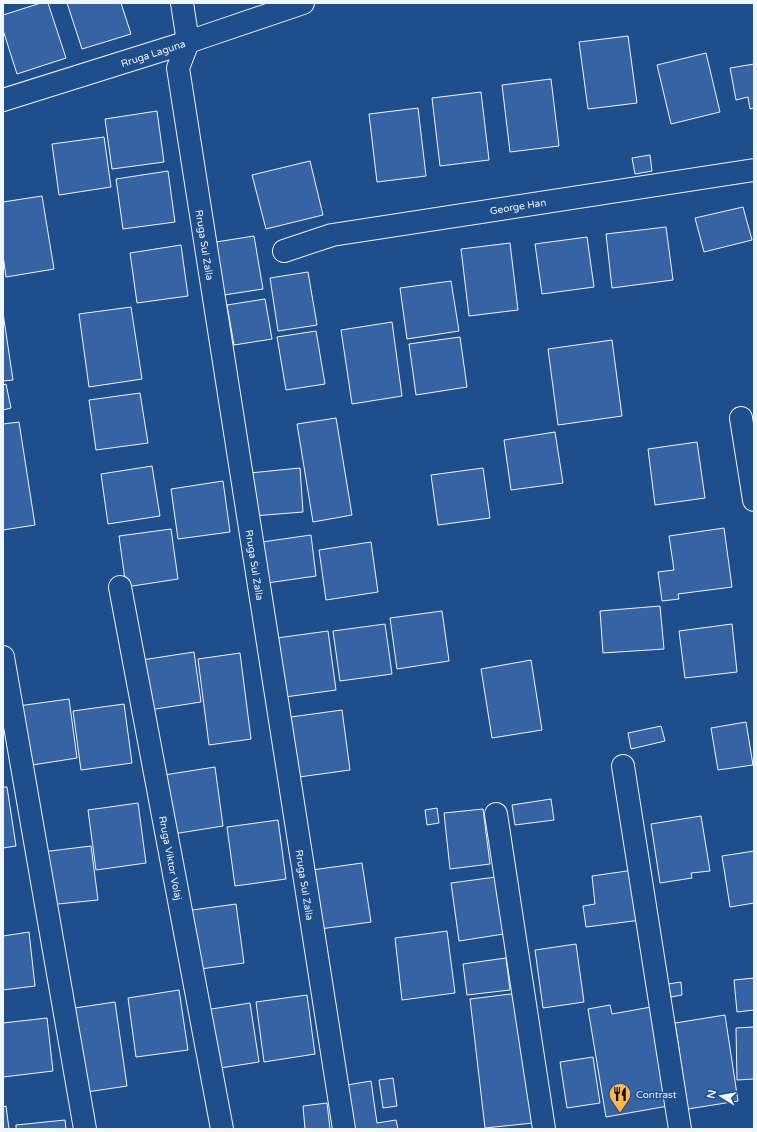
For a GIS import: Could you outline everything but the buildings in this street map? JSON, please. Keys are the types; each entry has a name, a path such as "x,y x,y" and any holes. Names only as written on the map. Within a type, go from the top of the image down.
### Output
{"street":[{"name":"Rruga Sul Zalla","path":"182,3 188,42 178,68 344,1129"},
{"name":"Rruga Laguna","path":"3,100 188,42 303,3"},
{"name":"George Han","path":"284,251 332,235 754,170"},
{"path":"740,418 754,500"},
{"name":"Rruga Viktor Volaj","path":"120,587 222,1129"},
{"path":"3,656 85,1129"},
{"path":"623,766 680,1129"},
{"path":"496,814 544,1129"}],"place":[{"name":"Contrast","path":"620,1114"}]}
